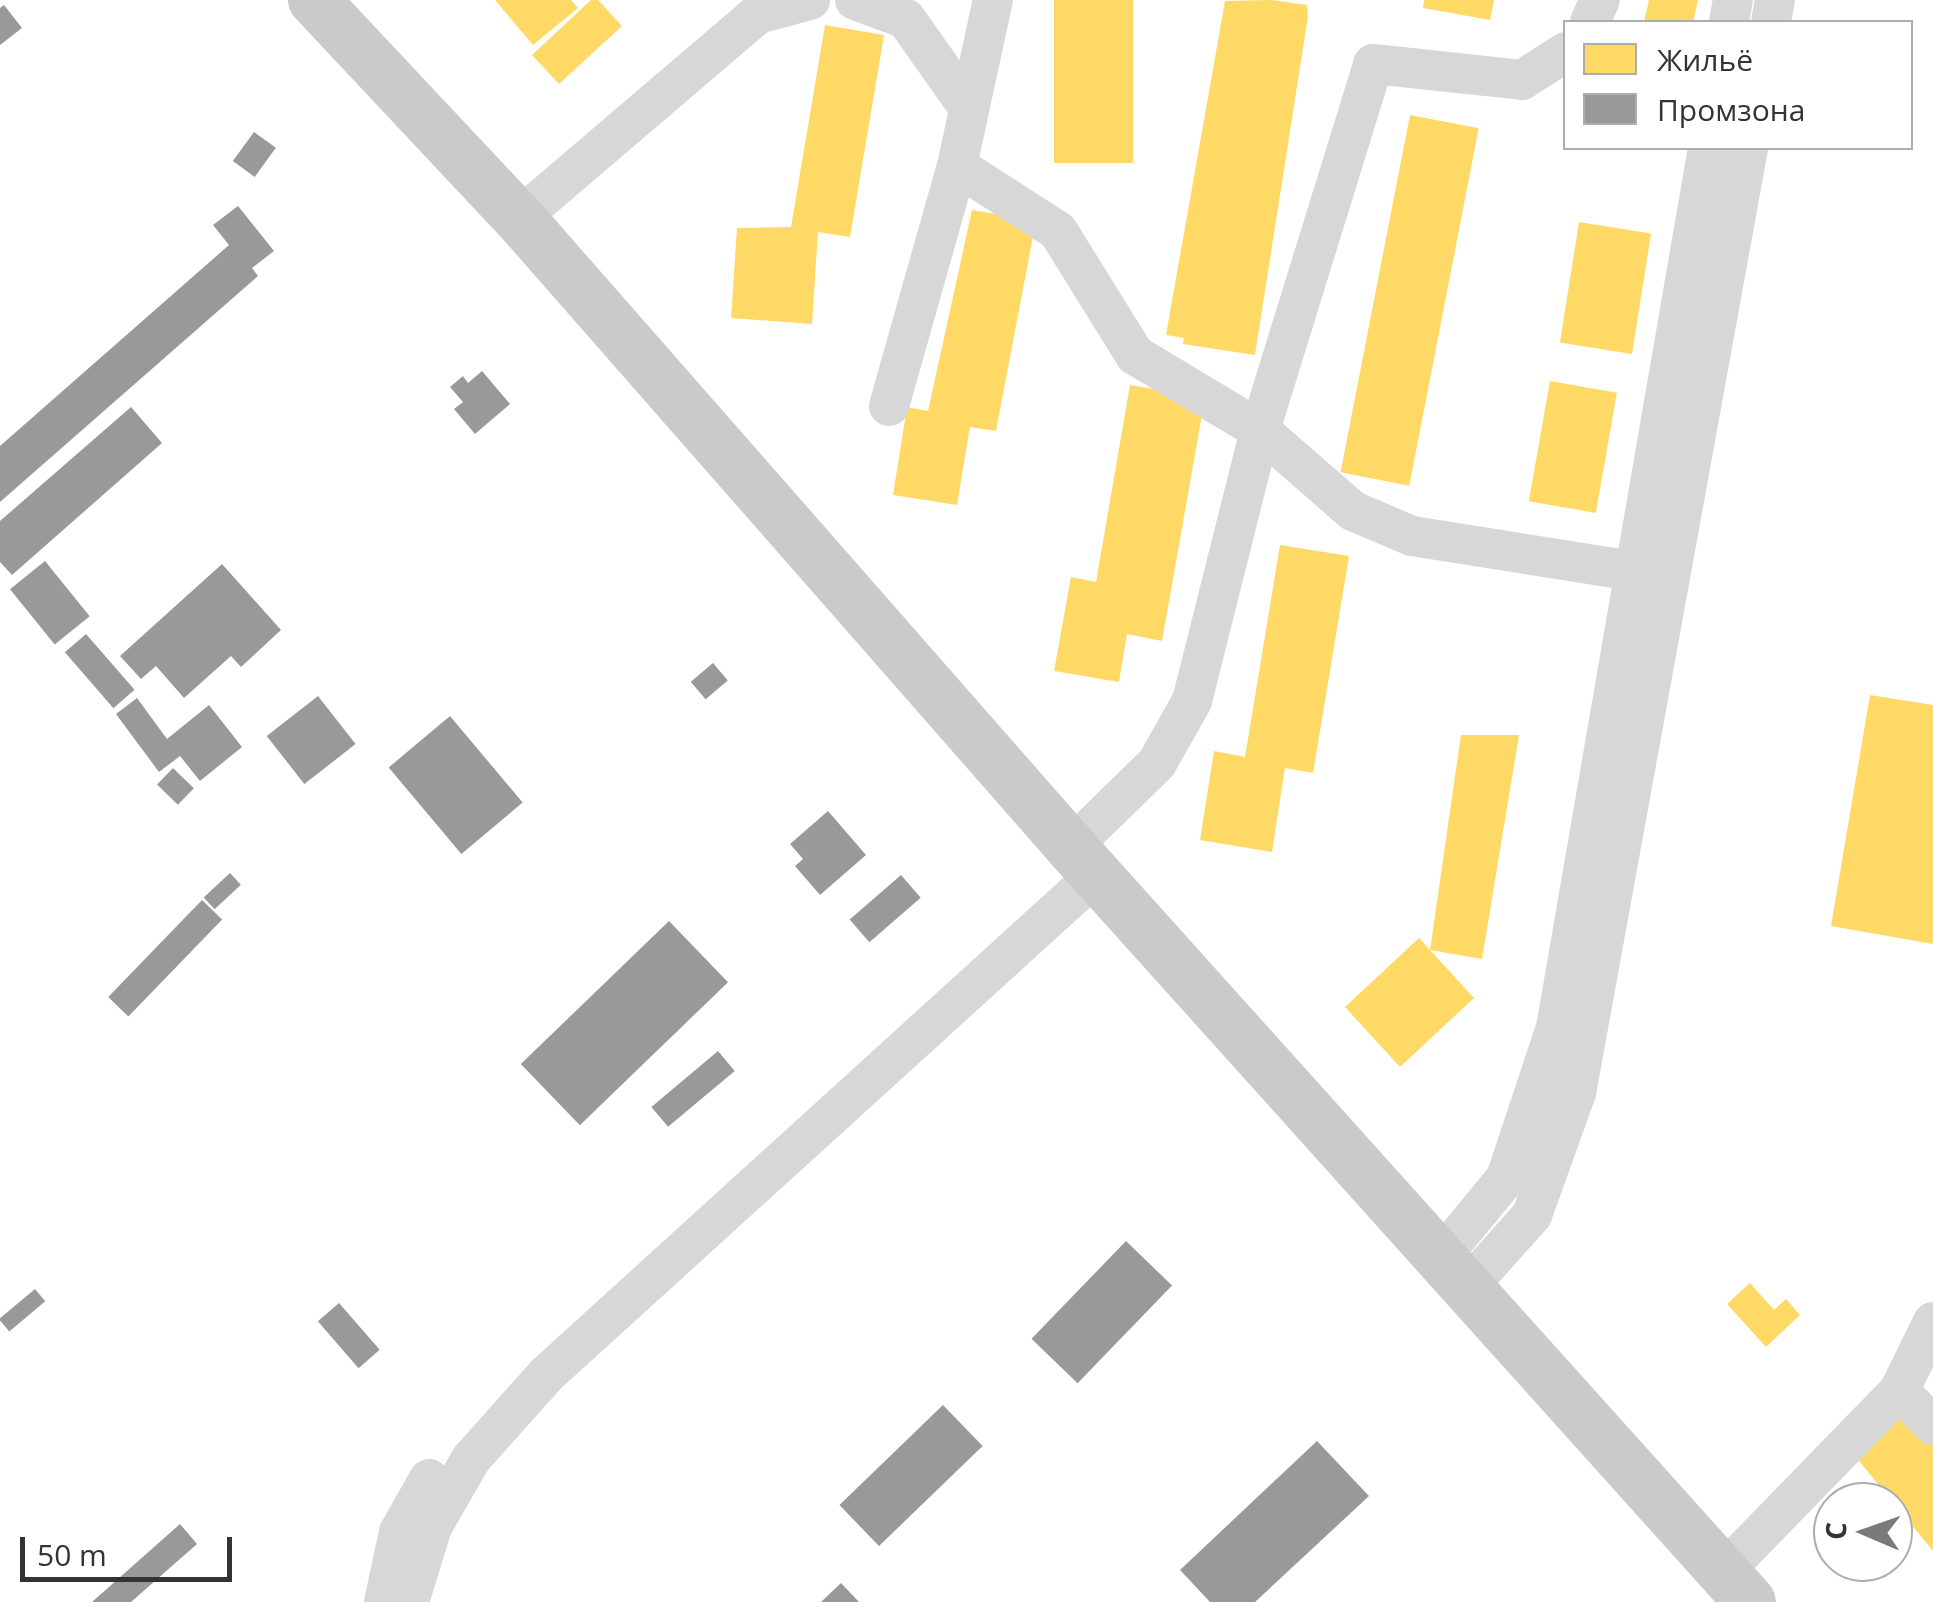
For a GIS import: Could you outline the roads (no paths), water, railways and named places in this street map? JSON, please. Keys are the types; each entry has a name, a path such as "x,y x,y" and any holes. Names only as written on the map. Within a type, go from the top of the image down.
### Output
{"main road":[{"path":"314,0 520,218 1084,861 1737,1587"}],"street":[{"path":"520,218 758,7 810,0"},
{"path":"856,0 906,18 968,107"},
{"path":"889,406 957,166 993,0"},
{"path":"409,1602 432,1527 471,1460 546,1375 1084,861 1157,763 1192,701 1260,430 1373,64 1522,80 1563,54"},
{"path":"1453,1273 1506,1178 1556,1028 1708,150"},
{"path":"1453,1273 1532,1215 1576,1094 1748,150"},
{"path":"957,166 1058,232 1135,356 1260,430 1353,510 1412,536 1634,571"},
{"path":"1737,1587 1899,1390 1933,1322"},
{"path":"384,1602 399,1532 443,1456 484,1414 546,1375"},
{"path":"1899,1390 1933,1424"}]}
